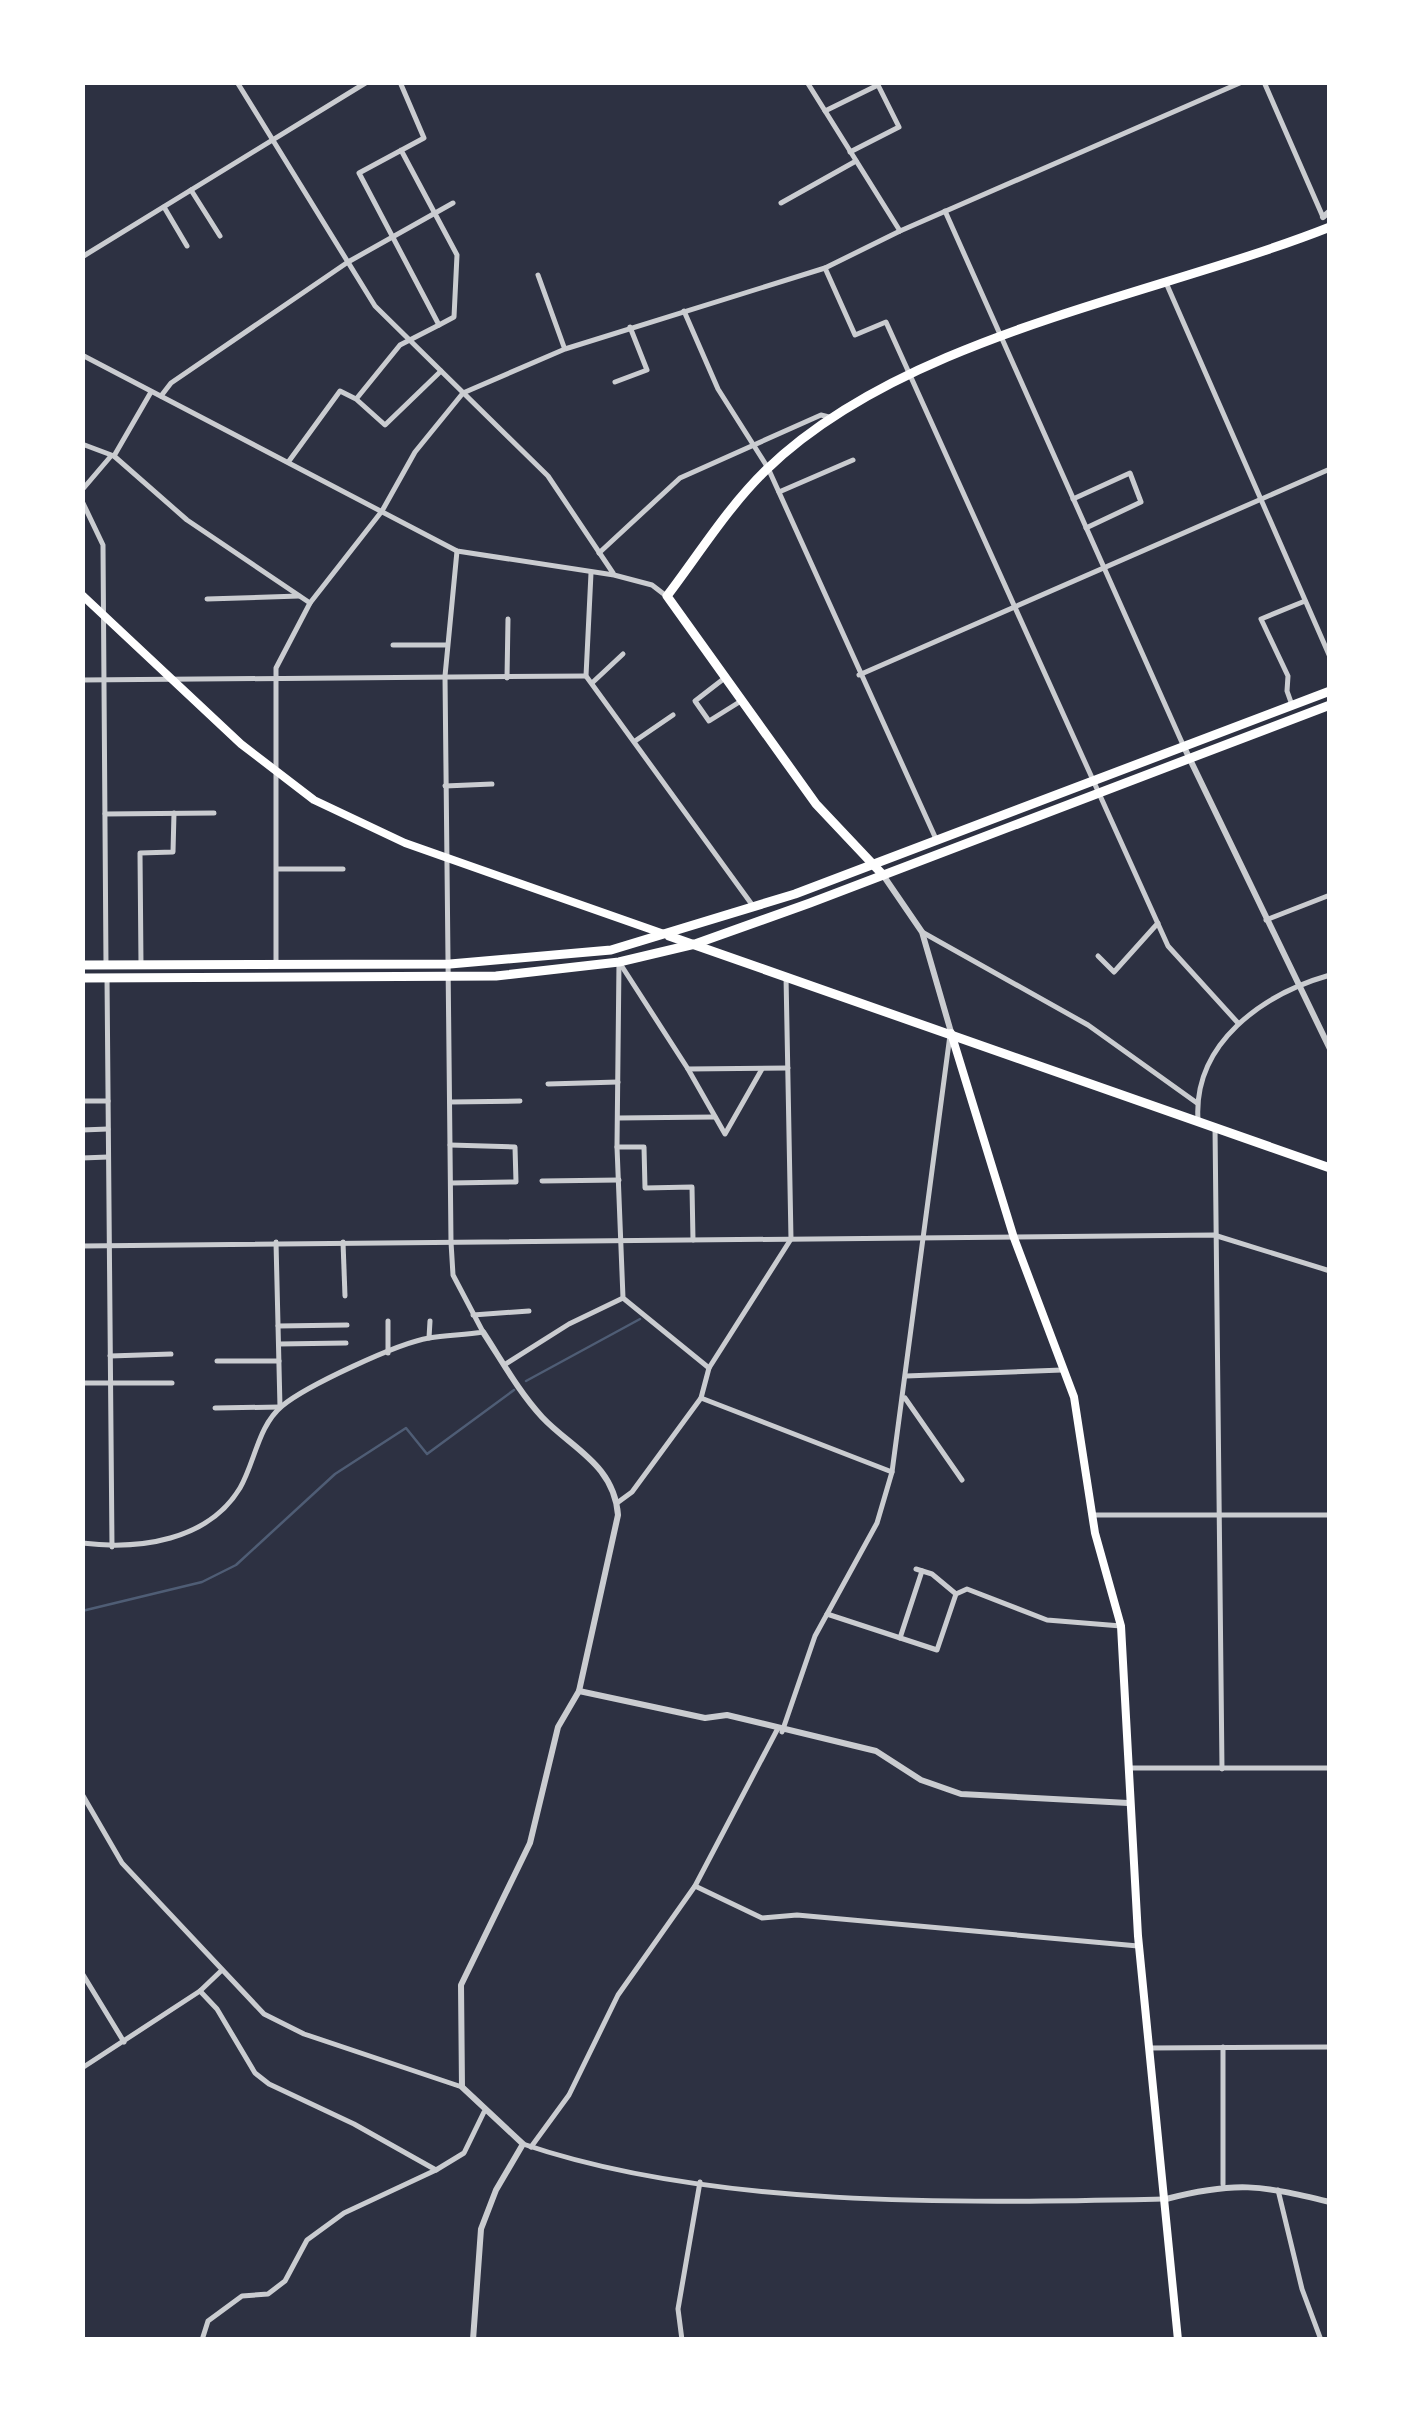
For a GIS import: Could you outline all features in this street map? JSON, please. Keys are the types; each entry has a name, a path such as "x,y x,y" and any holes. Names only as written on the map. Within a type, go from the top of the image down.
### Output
{"main road":[{"path":"883,875 816,804 667,596 768,468 833,418 910,376 1000,337 1167,285 1328,223"},
{"path":"82,595 278,776 344,818 1330,1168"},
{"path":"82,965 450,964 559,957 669,936 755,908 1330,691"},
{"path":"82,978 554,973 619,962 695,944 1330,705"},
{"path":"951,1032 1014,1238 1065,1369 1080,1423 1091,1515 1122,1626 1128,1803 1139,1946 1178,2340"}],"street":[{"path":"237,82 375,306 548,476 614,575"},
{"path":"82,257 367,82"},
{"path":"400,82 424,138 359,173 439,324"},
{"path":"807,82 900,231"},
{"path":"276,963 276,668 310,604 382,511 415,452 463,393 565,349 824,268 1242,82"},
{"path":"1264,82 1328,223"},
{"path":"825,111 878,85 899,127 850,152"},
{"path":"356,399 400,345 454,318 457,255 401,150"},
{"path":"782,203 856,161"},
{"path":"191,190 220,236"},
{"path":"160,397 171,383 348,262 453,202"},
{"path":"164,207 187,246"},
{"path":"946,211 1184,747 1330,1049"},
{"path":"824,268 855,335 886,322 1012,607 1177,960 1238,1023"},
{"path":"538,275 565,349"},
{"path":"1167,285 1330,657"},
{"path":"684,311 718,389 780,492 936,839"},
{"path":"616,382 647,370 630,327"},
{"path":"82,356 457,550 614,575 652,585 667,596"},
{"path":"288,462 315,419 340,391 356,399 385,425 441,371"},
{"path":"82,490 112,456 151,392"},
{"path":"599,553 680,478 822,415 833,418"},
{"path":"82,444 112,456 187,520 310,604"},
{"path":"780,492 852,460"},
{"path":"859,675 1330,470"},
{"path":"1073,500 1130,473 1141,502 1086,528"},
{"path":"82,476 95,476"},
{"path":"82,501 102,536 106,965"},
{"path":"457,550 444,676 452,1275 504,1365 545,1420 571,1438 594,1464 617,1503 615,1543 579,1691 558,1727 522,1866 461,1985 462,2087"},
{"path":"591,572 586,676 755,908"},
{"path":"208,599 299,596"},
{"path":"1292,706 1288,676 1261,619 1305,601"},
{"path":"507,678 508,619"},
{"path":"393,645 447,644"},
{"path":"591,683 623,654"},
{"path":"82,680 586,676"},
{"path":"726,678 695,700 702,711 709,721 742,701"},
{"path":"634,742 674,714"},
{"path":"445,786 492,784"},
{"path":"105,814 214,813"},
{"path":"141,965 140,853 174,852 174,814"},
{"path":"277,869 342,869"},
{"path":"473,2340 481,2229 496,2190 569,2095 618,1995 694,1886 780,1731 826,1614 877,1523 892,1472 951,1032 922,932 883,875"},
{"path":"1266,920 1330,895"},
{"path":"1098,956 1114,972 1158,922"},
{"path":"922,932 1088,1025 1197,1103"},
{"path":"619,962 725,1134 762,1069"},
{"path":"619,962 618,1180 623,1298 710,1368"},
{"path":"1198,1120 1197,1103 1218,1042 1238,1023 1296,985 1330,975"},
{"path":"617,1503 632,1492 701,1398 710,1368 791,1239 786,976"},
{"path":"107,978 112,1547"},
{"path":"1320,1030 1330,1026"},
{"path":"688,1070 789,1068"},
{"path":"548,1084 618,1082"},
{"path":"450,1102 520,1100"},
{"path":"82,1101 108,1101"},
{"path":"618,1118 715,1117"},
{"path":"1215,1127 1222,1769"},
{"path":"82,1130 108,1129"},
{"path":"450,1145 515,1147 516,1182 450,1182"},
{"path":"618,1148 644,1147 645,1188 692,1188 693,1240"},
{"path":"82,1158 108,1158"},
{"path":"542,1181 618,1180"},
{"path":"82,1246 1214,1234 1330,1271"},
{"path":"82,1543 112,1547 154,1543 215,1520 240,1488 266,1425 280,1407 276,1242"},
{"path":"343,1242 345,1296"},
{"path":"504,1365 569,1324 623,1298"},
{"path":"473,1316 478,1312 529,1310"},
{"path":"388,1321 388,1354"},
{"path":"430,1321 430,1338"},
{"path":"278,1326 347,1325"},
{"path":"214,1408 280,1407 388,1354 430,1338 482,1332"},
{"path":"278,1344 346,1343"},
{"path":"110,1356 171,1354"},
{"path":"217,1362 279,1360"},
{"path":"906,1376 1065,1369"},
{"path":"82,1383 172,1383"},
{"path":"903,1396 962,1480"},
{"path":"701,1398 892,1472"},
{"path":"1091,1515 1330,1515"},
{"path":"900,1638 919,1570 956,1594"},
{"path":"956,1594 968,1590 1048,1620 1122,1626"},
{"path":"826,1614 937,1650 956,1594"},
{"path":"579,1691 704,1718 728,1715 780,1731 876,1751 921,1780 961,1794 1128,1803"},
{"path":"1128,1768 1330,1768"},
{"path":"82,1794 122,1862 264,2014 304,2034 462,2087 484,2112 527,2146 623,2171 700,2182 987,2202 1166,2199 1223,2184 1278,2190 1330,2202"},
{"path":"694,1886 762,1918 797,1915 1139,1946"},
{"path":"82,2068 200,1991 222,1970"},
{"path":"82,1974 124,2042"},
{"path":"200,1991 217,2009 254,2073 436,2170"},
{"path":"1150,2048 1330,2047"},
{"path":"1222,2048 1223,2184"},
{"path":"202,2340 208,2321 242,2296 268,2294 284,2281 307,2240 344,2213 464,2153 484,2112"},
{"path":"682,2340 678,2309 700,2182"},
{"path":"1278,2190 1302,2288 1321,2340"}],"waterway":[{"path":"526,1381 640,1319"},
{"path":"82,1611 202,1582 236,1565 335,1474 406,1428 427,1454 514,1390"}]}
